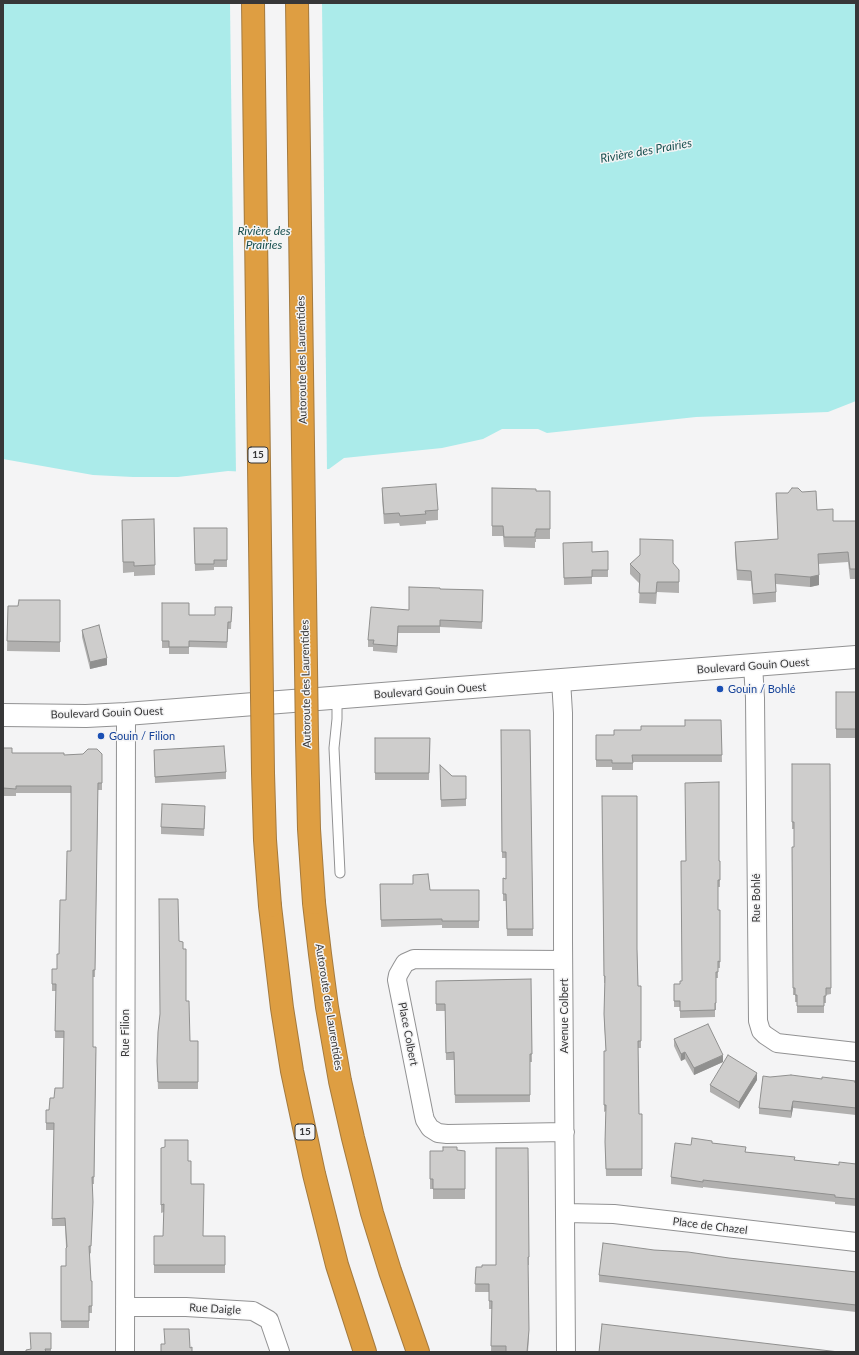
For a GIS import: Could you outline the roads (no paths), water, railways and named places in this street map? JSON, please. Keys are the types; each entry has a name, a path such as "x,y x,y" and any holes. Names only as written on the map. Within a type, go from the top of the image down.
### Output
{"highway":[{"name":"15","path":"253,3 263,773 266,855 270,906 282,1008 292,1070 314,1174 337,1265 365,1352"},
{"name":"Autoroute des Laurentides","path":"298,3 307,740 309,822 314,903 327,1007 340,1081 353,1138 372,1213 387,1263 418,1352"}],"street":[{"name":"Boulevard Gouin Ouest","path":"3,715 86,716 126,714 856,657"},
{"name":"Rue Bohlé","path":"753,665 755,698 758,1022 765,1035 777,1043 856,1052"},
{"name":"Avenue Colbert","path":"561,680 564,713 563,960 566,1352"},
{"name":"Rue Filion","path":"125,1352 126,714"},
{"name":"Place Colbert","path":"563,960 414,959 402,968 397,980 424,1116 430,1128 438,1133 447,1134 565,1132"},
{"name":"Place de Chazel","path":"565,1213 614,1214 856,1242"},
{"name":"Rue Daigle","path":"125,1307 186,1307 253,1311 269,1320 280,1352"}],"lane":[{"path":"337,698 337,719 334,748 340,873"}],"water":[{"name":"Rivière des Prairies","path":"3,3 856,3 856,401 828,412 696,417 547,433 538,429 502,429 483,439 442,448 344,458 329,469 269,473 228,471 178,477 133,477 93,475 3,459"}],"place":[{"name":"Gouin / Bohlé","path":"720,689"},
{"name":"Gouin / Filion","path":"101,736"}]}
